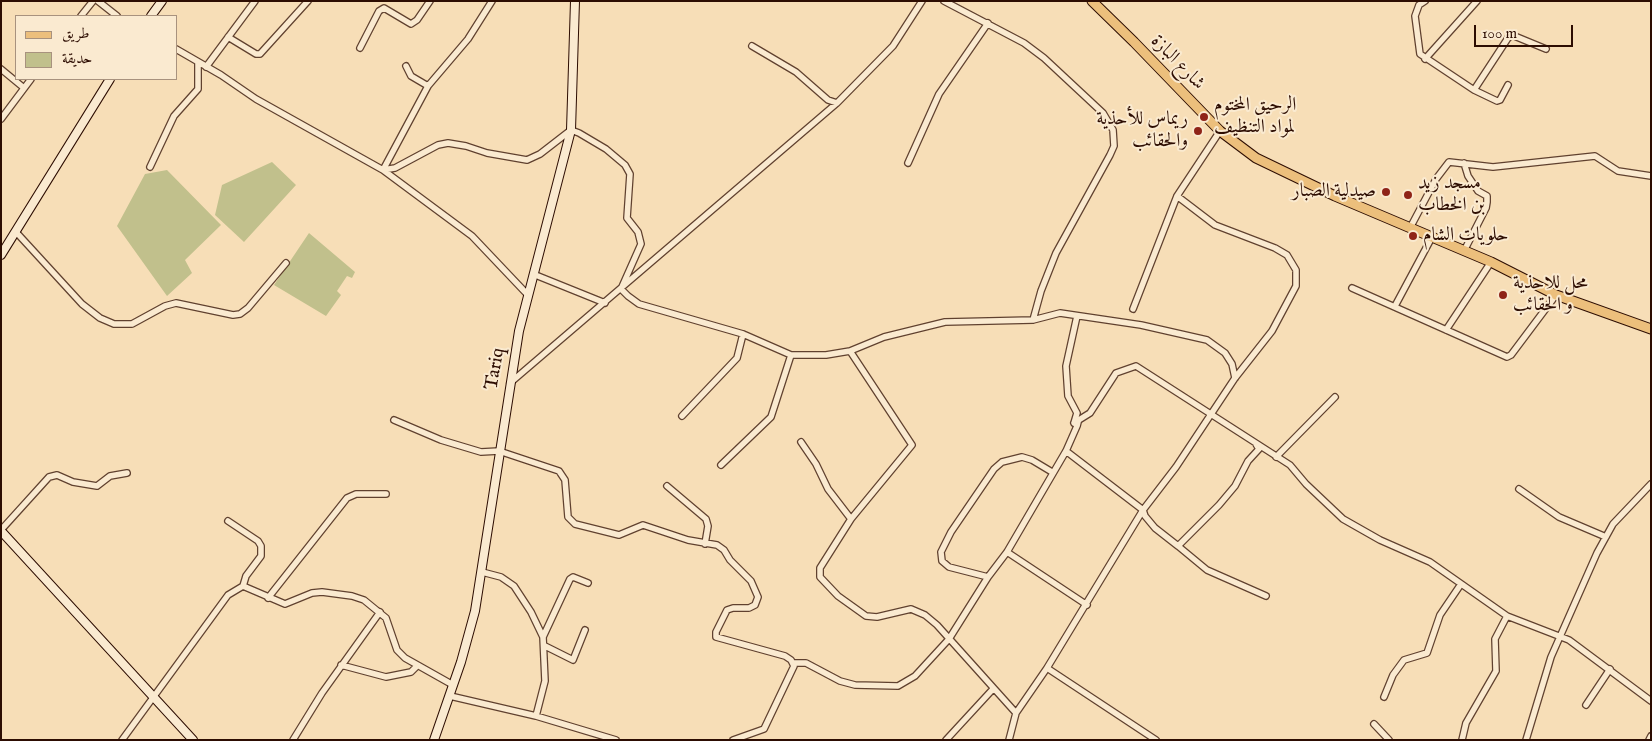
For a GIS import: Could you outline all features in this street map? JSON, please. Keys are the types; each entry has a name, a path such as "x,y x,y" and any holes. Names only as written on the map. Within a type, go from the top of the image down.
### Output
{"main road":[{"path":"153,15 162,1"},
{"name":"Tariq","path":"434,740 454,685 475,611 499,451 527,294 571,130 575,1"},
{"name":"شارع البازة","path":"1092,1 1220,131 1256,158 1280,171 1491,262 1556,295 1651,329"},
{"path":"1,255 109,80"},
{"path":"1,530 193,740"}],"street":[{"path":"82,15 93,1"},
{"path":"98,1 116,15"},
{"path":"206,67 255,1"},
{"path":"228,37 256,54 260,54 308,1"},
{"path":"360,48 379,11 384,8 411,24 417,20 430,1"},
{"path":"383,170 428,86 468,39 492,1"},
{"path":"510,384 837,104 893,46 922,1"},
{"path":"944,1 1024,43 1044,58 1103,113 1113,130 1114,146 1056,253 1041,291 1033,320"},
{"path":"1425,1 1420,5 1415,16 1418,49 1425,59 1474,90 1497,101 1500,100 1508,85"},
{"path":"1425,59 1477,1"},
{"path":"908,163 939,94 988,23"},
{"path":"1474,90 1508,38 1512,35 1546,48"},
{"path":"752,46 796,72 828,100 837,104"},
{"path":"178,50 256,99 383,170 472,236 527,294"},
{"path":"150,167 174,116 198,88 198,62"},
{"path":"406,66 411,76 428,86"},
{"path":"1,69 24,88"},
{"path":"1,119 30,80"},
{"path":"383,170 395,168 438,145 448,144 466,146 487,153 527,160 540,154 571,130 606,149 625,166 630,174 626,218 638,232 641,244 622,289"},
{"path":"1133,309 1177,196 1220,131"},
{"path":"1410,228 1436,179 1449,162 1492,167 1595,156 1618,171 1651,176"},
{"path":"1464,163 1468,176 1478,191 1487,196 1486,208 1464,251"},
{"path":"1009,740 1016,713 1087,605 1143,510 1176,467 1235,378 1272,331 1296,286 1296,270 1287,255 1276,248 1215,225 1177,196"},
{"path":"16,232 82,304 100,318 114,324 132,324 165,306 176,303 233,315 240,314 248,308 286,263"},
{"path":"1395,306 1432,237"},
{"path":"1446,330 1491,262"},
{"path":"533,274 605,303"},
{"path":"1352,288 1507,357 1511,355 1556,295"},
{"path":"622,289 639,304 743,334 791,354 826,355 850,351 884,337 945,322 1033,320 1060,313 1157,328 1207,340 1226,353 1232,364 1235,378"},
{"path":"1074,423 1076,413 1068,396 1066,366 1077,316"},
{"path":"682,416 737,358 743,334"},
{"path":"850,351 912,445 851,519 820,568 819,573 822,581 860,614 872,618 906,609 917,611 937,625 992,689 1016,713"},
{"path":"721,465 771,417 791,354"},
{"path":"1074,423 1090,413 1116,373 1136,366 1290,465 1312,490 1343,519 1380,540 1430,562 1507,616 1560,636 1583,648 1651,701"},
{"path":"1276,457 1335,397"},
{"path":"394,420 441,440 481,452 499,451 550,467 562,473 565,480 568,518 575,524 619,535 643,525 705,544 718,545 724,550 730,560 752,580 758,593 752,607 744,609 730,608 728,610 716,632 716,637 785,656 793,663 806,662 840,681 855,685 898,686 915,676 949,639 988,577 1007,552 1052,472 1066,452 1078,422 1074,423"},
{"path":"801,442 816,464 828,490 851,519"},
{"path":"1178,546 1219,506 1235,486 1248,461 1259,449 1255,442"},
{"path":"1066,452 1143,510 1154,528 1207,570 1266,596"},
{"path":"988,577 949,567 942,561 941,552 951,532 994,469 1002,462 1022,457 1032,460 1052,472"},
{"path":"1,530 49,477 57,476 73,482 97,486 110,476 126,473"},
{"path":"1526,740 1551,657 1578,592 1606,537 1627,506 1651,484"},
{"path":"667,486 706,519 708,526 705,544"},
{"path":"1519,489 1559,518 1606,537"},
{"path":"268,598 347,498 363,493 386,494"},
{"path":"122,740 152,695 228,595 243,586 246,576 261,556 261,546 258,541 228,521"},
{"path":"1007,552 1087,605"},
{"path":"482,572 501,577 514,586 531,612 543,637 545,646 545,681 536,716"},
{"path":"543,637 570,579 574,577 588,583"},
{"path":"1384,697 1393,675 1404,660 1427,653 1440,616 1461,584"},
{"path":"243,586 286,604 312,593 336,593 364,600 380,612 390,626 397,650 417,666 454,685"},
{"path":"293,740 380,612"},
{"path":"1462,740 1466,723 1496,671 1495,639 1507,616"},
{"path":"545,646 574,660 585,630"},
{"path":"733,740 764,728 793,670 793,663"},
{"path":"342,666 386,677 410,672 417,666"},
{"path":"1047,668 1156,740"},
{"path":"1586,705 1610,669"},
{"path":"946,740 992,689"},
{"path":"450,696 536,716 616,740"},
{"path":"1374,724 1389,740"},
{"path":"1649,740 1651,736"}],"green space":[{"path":"272,162 296,185 244,242 215,215 222,185"},
{"path":"167,170 221,225 185,260 192,273 167,296 117,226 145,174"},
{"path":"309,233 355,272 352,278 347,276 337,291 341,295 326,316 274,285"}],"place":[{"name":"الرحيق المختوم لمواد التنظيف","path":"1204,117"},
{"name":"ريماس للأحذية والحقائب","path":"1198,131"},
{"name":"صيدلية الصبار","path":"1386,192"},
{"name":"مسجد زيد بن الخطاب","path":"1408,195"},
{"name":"حلويات الشام","path":"1413,236"},
{"name":"محل للاحذية و الحقائب","path":"1503,295"}]}
